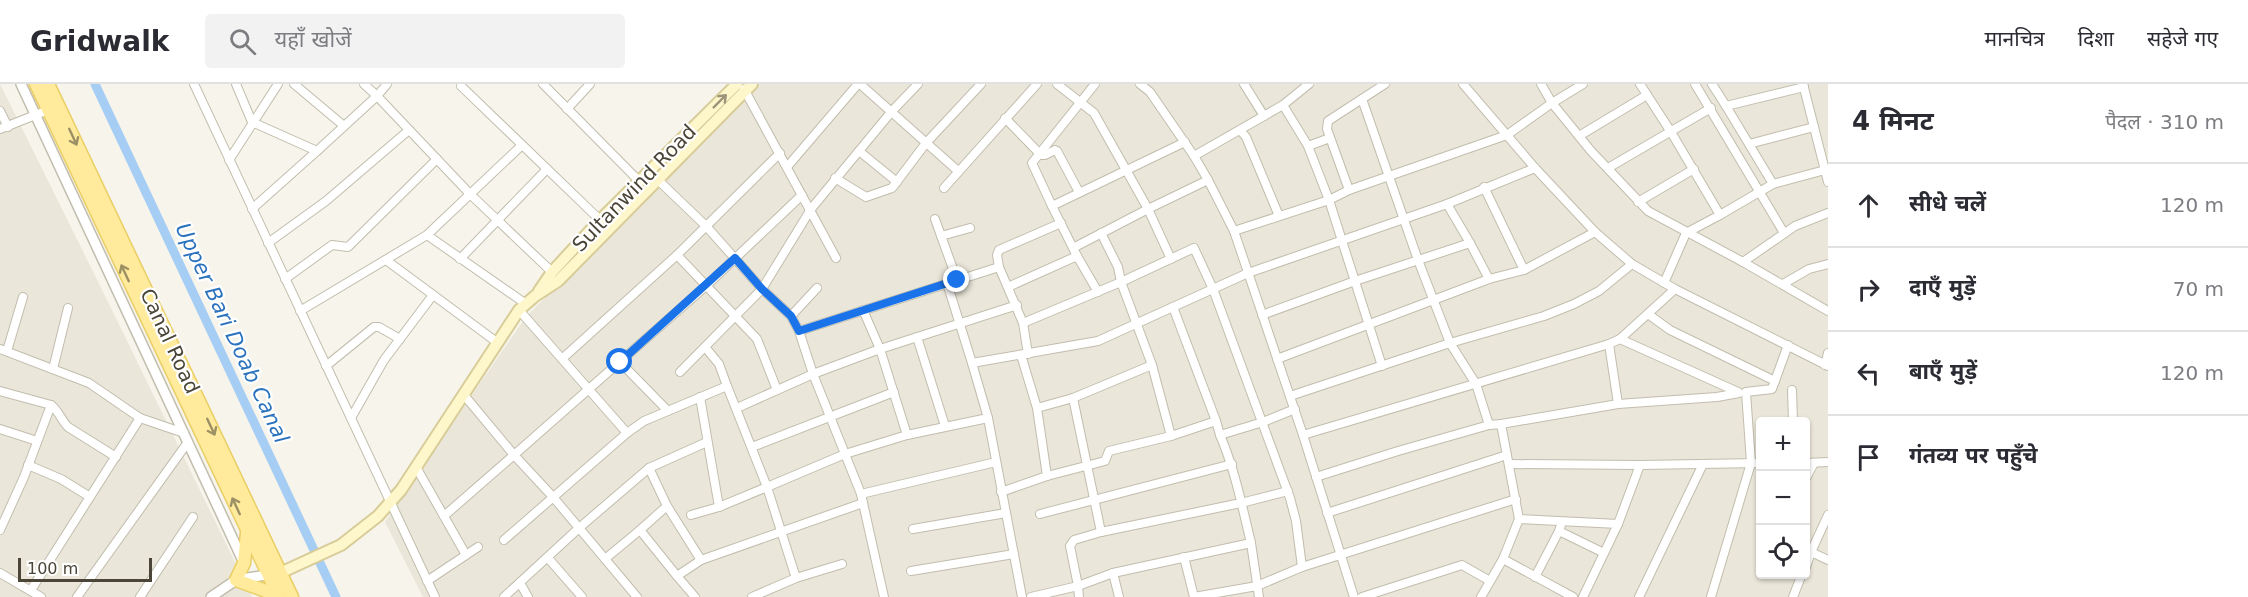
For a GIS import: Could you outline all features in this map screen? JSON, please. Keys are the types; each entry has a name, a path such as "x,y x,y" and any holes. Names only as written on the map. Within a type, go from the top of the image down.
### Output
{"main road":[{"name":"Canal Road","path":"36,84 247,529 274,574 292,597"},
{"name":"Canal Road","path":"48,84 274,574 279,597"},
{"path":"274,574 341,545 378,516 416,467 523,307 558,281 658,180 744,86"},
{"name":"Sultanwind Road","path":"536,296 552,272 600,220 639,181 744,86"},
{"path":"247,529 244,563 236,580 259,592 266,591 273,597"}],"street":[{"path":"21,84 244,563"},
{"path":"194,84 435,597"},
{"path":"236,84 252,122 317,151"},
{"path":"229,160 278,84"},
{"path":"294,84 344,126"},
{"path":"364,84 470,194 552,272"},
{"path":"252,209 387,84"},
{"path":"543,84 639,181"},
{"path":"567,109 590,84"},
{"path":"787,167 859,84 958,171"},
{"path":"680,372 762,289 811,209 892,111 918,84"},
{"path":"835,178 866,197 892,188 926,143 981,84"},
{"path":"944,188 1037,84"},
{"path":"1057,84 1094,113 1099,120 1149,209 1171,259"},
{"path":"1095,84 1081,104 1038,153 1032,167 1098,292"},
{"path":"1140,84 1150,92 1194,156 1234,231 1295,409 1354,597"},
{"path":"1244,84 1264,116"},
{"path":"1194,156 1283,105 1299,87 1309,84"},
{"path":"1349,190 1327,129 1328,121 1385,84"},
{"path":"1463,84 1534,168 1595,232 1632,264 1675,289 1827,366 1828,353"},
{"path":"1541,84 1552,103 1579,136 1652,215 1743,262 1828,311"},
{"path":"1234,231 1329,200 1349,190 1507,135 1583,84"},
{"path":"1640,84 1720,215"},
{"path":"1695,84 1784,233"},
{"path":"1712,84 1773,184"},
{"path":"461,86 600,220"},
{"path":"744,86 836,258"},
{"path":"1726,106 1804,86 1828,182"},
{"path":"1579,136 1647,95"},
{"path":"1362,99 1418,260 1435,299 1450,343 1476,384 1489,425"},
{"path":"1283,105 1308,146 1329,200 1382,366"},
{"path":"1608,168 1710,108"},
{"path":"0,111 4,128 48,110"},
{"path":"1005,118 1038,153 1045,155 1054,150 1057,151 1079,192"},
{"path":"1749,144 1814,127"},
{"path":"1240,129 1246,137 1279,216"},
{"path":"268,243 326,201 409,130"},
{"path":"1308,146 1330,138"},
{"path":"1053,206 1185,142"},
{"path":"300,311 427,235 522,145"},
{"path":"859,151 897,182"},
{"path":"563,358 677,255 780,153"},
{"path":"285,279 332,245 348,247 437,159"},
{"path":"972,363 1098,341 1248,273 1446,204 1534,168"},
{"path":"460,259 547,169"},
{"path":"1638,202 1694,169"},
{"path":"1664,283 1686,233 1773,184 1825,170"},
{"path":"658,180 706,226 762,289 791,316 799,331 813,374 862,498 884,597"},
{"path":"1008,287 1075,252 1101,233 1208,180"},
{"path":"1484,187 1524,270"},
{"path":"444,516 707,285 802,195"},
{"path":"1446,204 1490,279"},
{"path":"1743,262 1802,222 1828,213"},
{"path":"935,219 957,280"},
{"path":"1047,476 1037,408 1025,354 1023,323 999,267 997,252 1061,223"},
{"path":"942,236 970,228"},
{"path":"1277,359 1490,279 1524,270 1595,232"},
{"path":"1101,233 1118,267 1121,282 1152,365 1172,436"},
{"path":"427,235 523,307 627,433"},
{"path":"1262,315 1470,243"},
{"path":"1023,323 1121,282 1194,248 1214,289 1288,491 1296,521 1302,567"},
{"path":"677,255 760,345 777,390"},
{"path":"386,260 498,342"},
{"path":"1290,396 1450,343 1544,316 1575,304 1599,291 1632,264"},
{"path":"1783,284 1809,269 1828,264"},
{"path":"799,331 999,267"},
{"path":"946,283 988,418 1022,597"},
{"path":"791,316 817,288"},
{"path":"1303,435 1609,344 1620,339 1675,289"},
{"path":"351,418 384,360 434,295"},
{"path":"23,297 4,350 89,383 140,418 186,437"},
{"path":"737,408 813,374 880,349 1017,306"},
{"path":"1173,307 1232,464 1251,543 1259,597"},
{"path":"53,369 68,308"},
{"path":"863,310 880,349 907,435"},
{"path":"1648,314 1670,330 1775,381"},
{"path":"326,366 374,327 380,327 400,339"},
{"path":"917,338 945,426"},
{"path":"1620,339 1743,392"},
{"path":"1609,344 1618,404"},
{"path":"1316,477 1489,425 1618,404 1717,397 1770,390 1788,345"},
{"path":"705,347 719,364 737,408 783,531 796,578"},
{"path":"620,362 668,411"},
{"path":"1037,408 1073,398 1152,365"},
{"path":"504,540 627,433 644,421 727,386"},
{"path":"1792,390 1793,417"},
{"path":"0,392 51,405 68,427 116,457"},
{"path":"752,447 894,392"},
{"path":"1711,597 1750,463 1743,392"},
{"path":"464,395 637,597"},
{"path":"700,397 718,507"},
{"path":"1073,398 1101,532"},
{"path":"0,530 51,405"},
{"path":"1220,435 1263,422 1295,409"},
{"path":"31,590 140,418"},
{"path":"691,515 718,507 845,454 907,435 988,418"},
{"path":"1001,492 1047,476 1105,461 1109,450 1172,436 1216,421"},
{"path":"1481,597 1503,559 1519,519 1501,424"},
{"path":"0,429 37,441"},
{"path":"77,597 186,437"},
{"path":"504,597 649,468 707,442"},
{"path":"1327,513 1507,455"},
{"path":"677,576 701,560 783,531 862,498 996,462"},
{"path":"1810,463 1828,462"},
{"path":"1509,464 1756,463"},
{"path":"1040,514 1232,464"},
{"path":"1639,597 1702,464"},
{"path":"28,465 46,471 90,497"},
{"path":"1583,597 1618,524 1640,465"},
{"path":"416,467 466,555"},
{"path":"649,468 667,506 701,560"},
{"path":"1079,597 1070,543 1074,540 1288,491"},
{"path":"1184,557 1194,597 1257,585 1302,567 1516,499"},
{"path":"605,559 667,506"},
{"path":"913,529 1006,513"},
{"path":"1810,547 1828,515"},
{"path":"140,597 193,517"},
{"path":"1519,519 1618,524"},
{"path":"1535,577 1562,522"},
{"path":"640,530 695,597"},
{"path":"1559,531 1604,553"},
{"path":"1031,597 1078,586 1113,573 1251,543"},
{"path":"427,581 478,547"},
{"path":"1810,552 1828,560"},
{"path":"911,571 1014,554"},
{"path":"548,558 582,597"},
{"path":"1503,559 1573,597"},
{"path":"753,597 796,578 842,564"},
{"path":"1362,597 1462,565 1490,581"},
{"path":"0,573 41,597"},
{"path":"1113,573 1119,597"},
{"path":"211,597 236,580 274,574"},
{"path":"1793,597 1800,579"},
{"path":"520,583 528,597"}],"shaded area":[{"path":"0,84 108,302 252,597 0,597"},
{"path":"752,84 1828,84 1828,597 423,597 385,522 525,318"}],"waterway":[{"name":"Upper Bari Doab Canal","path":"95,84 336,597"}],"route":[{"path":"620,362 735,258 762,289 791,316 799,331 957,280"}]}
